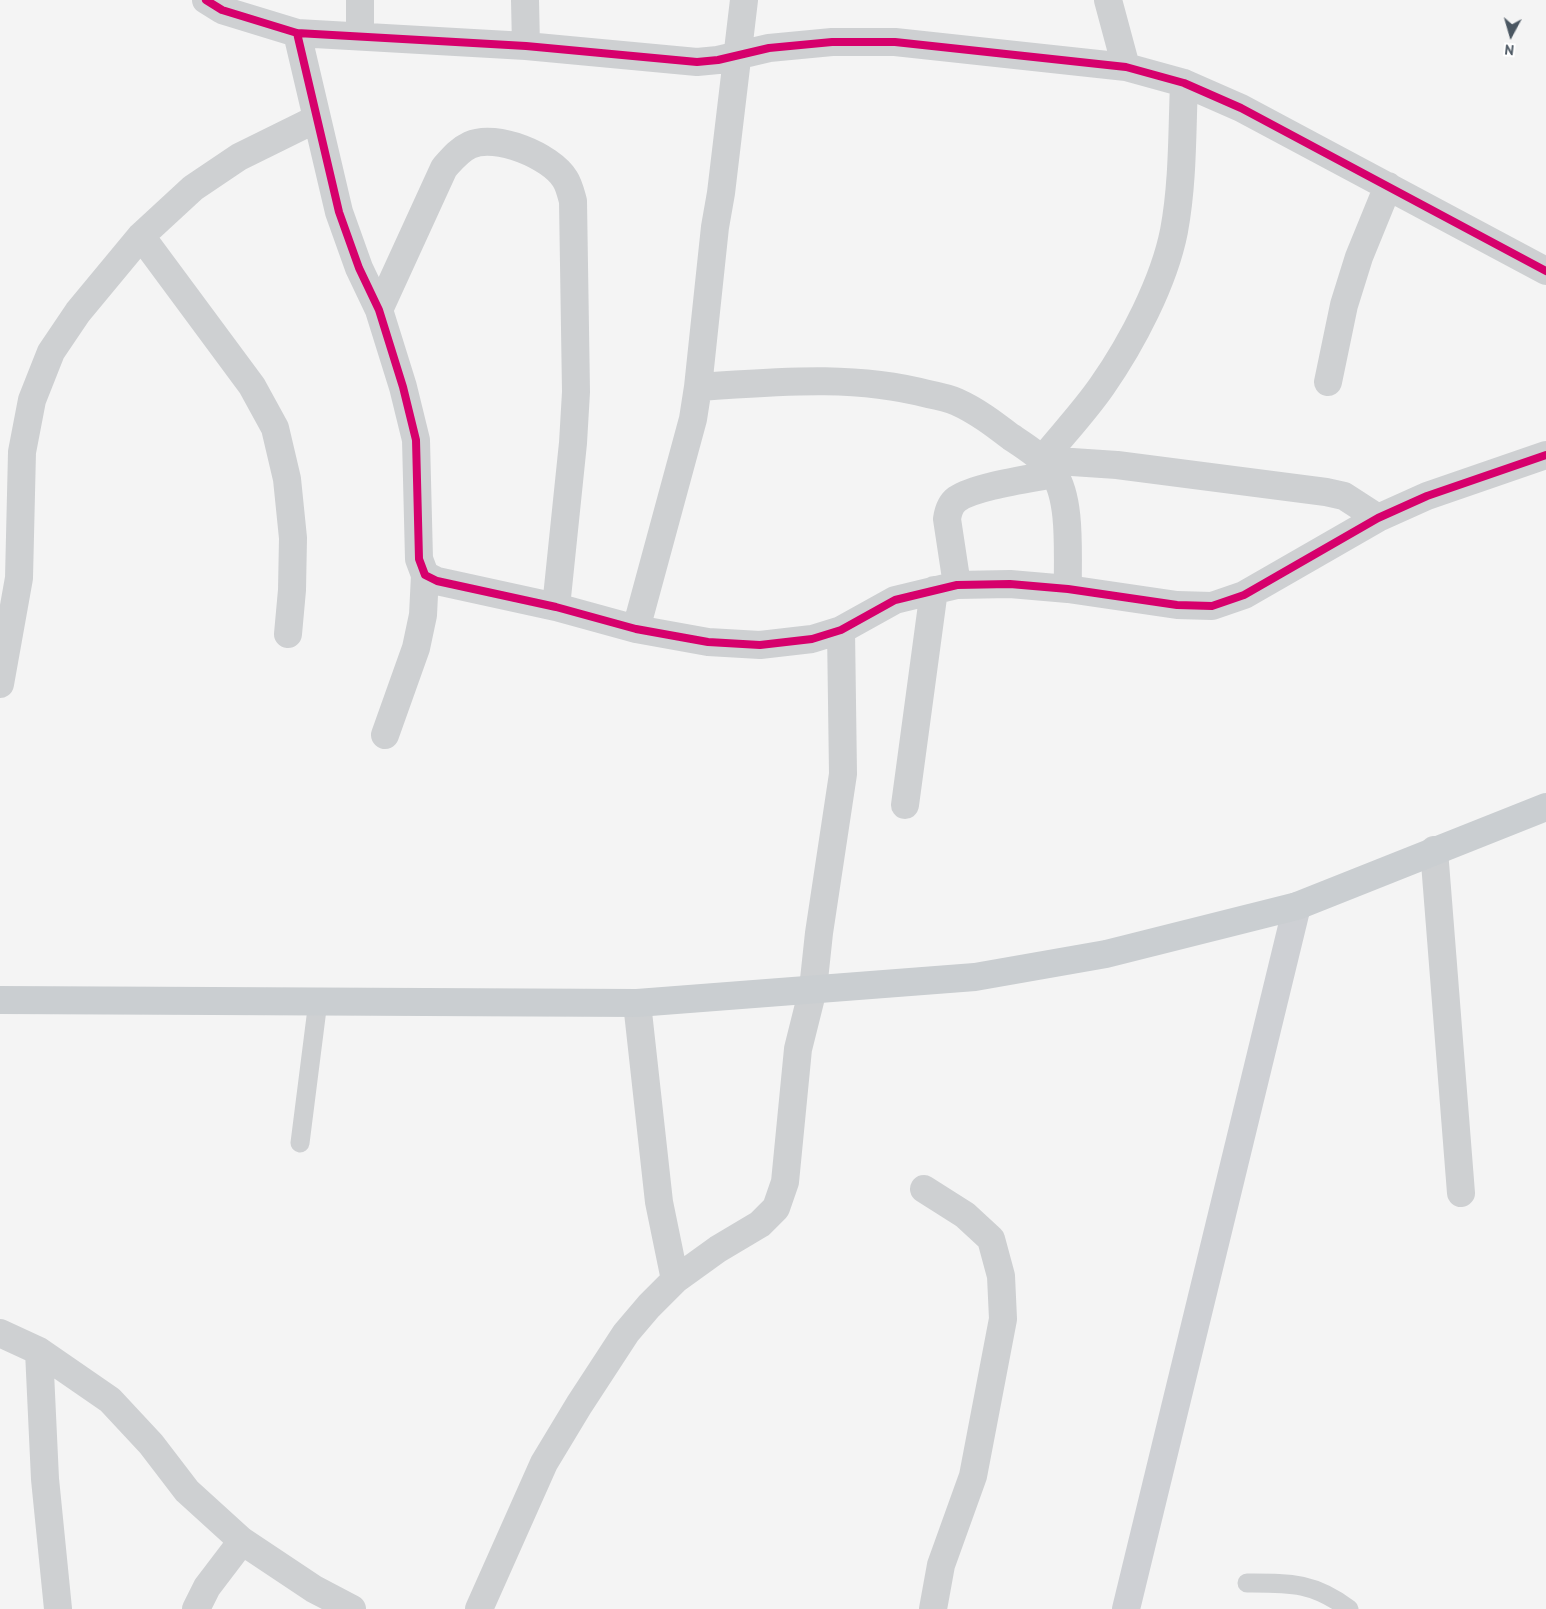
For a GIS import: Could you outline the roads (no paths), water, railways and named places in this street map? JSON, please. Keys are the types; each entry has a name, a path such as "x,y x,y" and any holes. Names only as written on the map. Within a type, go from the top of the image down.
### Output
{"main road":[{"path":"0,1000 637,1003 975,977 1106,954 1297,906 1546,807"},
{"path":"1126,1609 1297,906"}],"street":[{"path":"206,0 222,10 297,32 526,46 697,62 718,60 769,48 832,42 895,42 1126,67 1184,83 1241,108 1546,271"},
{"path":"360,0 360,36"},
{"path":"525,0 526,46"},
{"path":"636,629 693,419 715,227 739,54 744,0"},
{"path":"1108,0 1126,67"},
{"path":"297,32 338,212 359,268 379,310 403,387 416,440 419,559 425,575 423,615 416,648 385,735"},
{"path":"1048,467 1128,343 1156,287 1173,232 1180,187 1184,83"},
{"path":"0,684 19,578 22,452 32,400 50,352 78,312 141,236 193,188 239,157 316,119"},
{"path":"379,310 444,168 457,153 472,144 495,142 530,152 551,164 565,179 573,201 576,392 573,442 556,607"},
{"path":"1328,382 1349,289 1359,257 1388,186"},
{"path":"141,236 252,386 275,428 286,479 293,538 292,590 288,634"},
{"path":"698,386 802,381 848,381 904,387 955,401 988,419 1048,467 1061,489 1065,508 1068,589"},
{"path":"425,575 453,586 556,607 636,629 708,642 760,645 812,639 841,630 895,600 945,588 1010,584 1068,589 1177,606 1212,606 1244,595 1378,518 1427,496 1546,455"},
{"path":"905,805 945,588 946,519 955,500 968,493 1048,467 1117,465 1326,492 1344,496 1378,518"},
{"path":"480,1609 544,1463 578,1405 626,1333 649,1306 676,1280 718,1249 760,1224 776,1208 785,1182 798,1049 813,989 819,933 843,774 841,630"},
{"path":"1434,850 1461,1193"},
{"path":"637,1003 659,1202 676,1280"},
{"path":"924,1189 965,1215 992,1240 1001,1276 1003,1319 973,1476 941,1565 933,1609"},
{"path":"0,1333 39,1351 110,1400 151,1444 187,1490 242,1541 314,1588 352,1609"},
{"path":"39,1351 45,1479 58,1609"},
{"path":"196,1609 207,1587 242,1541"}],"lane":[{"path":"300,1143 318,1001"},
{"path":"1247,1583 1292,1583 1329,1594 1349,1609"}]}
